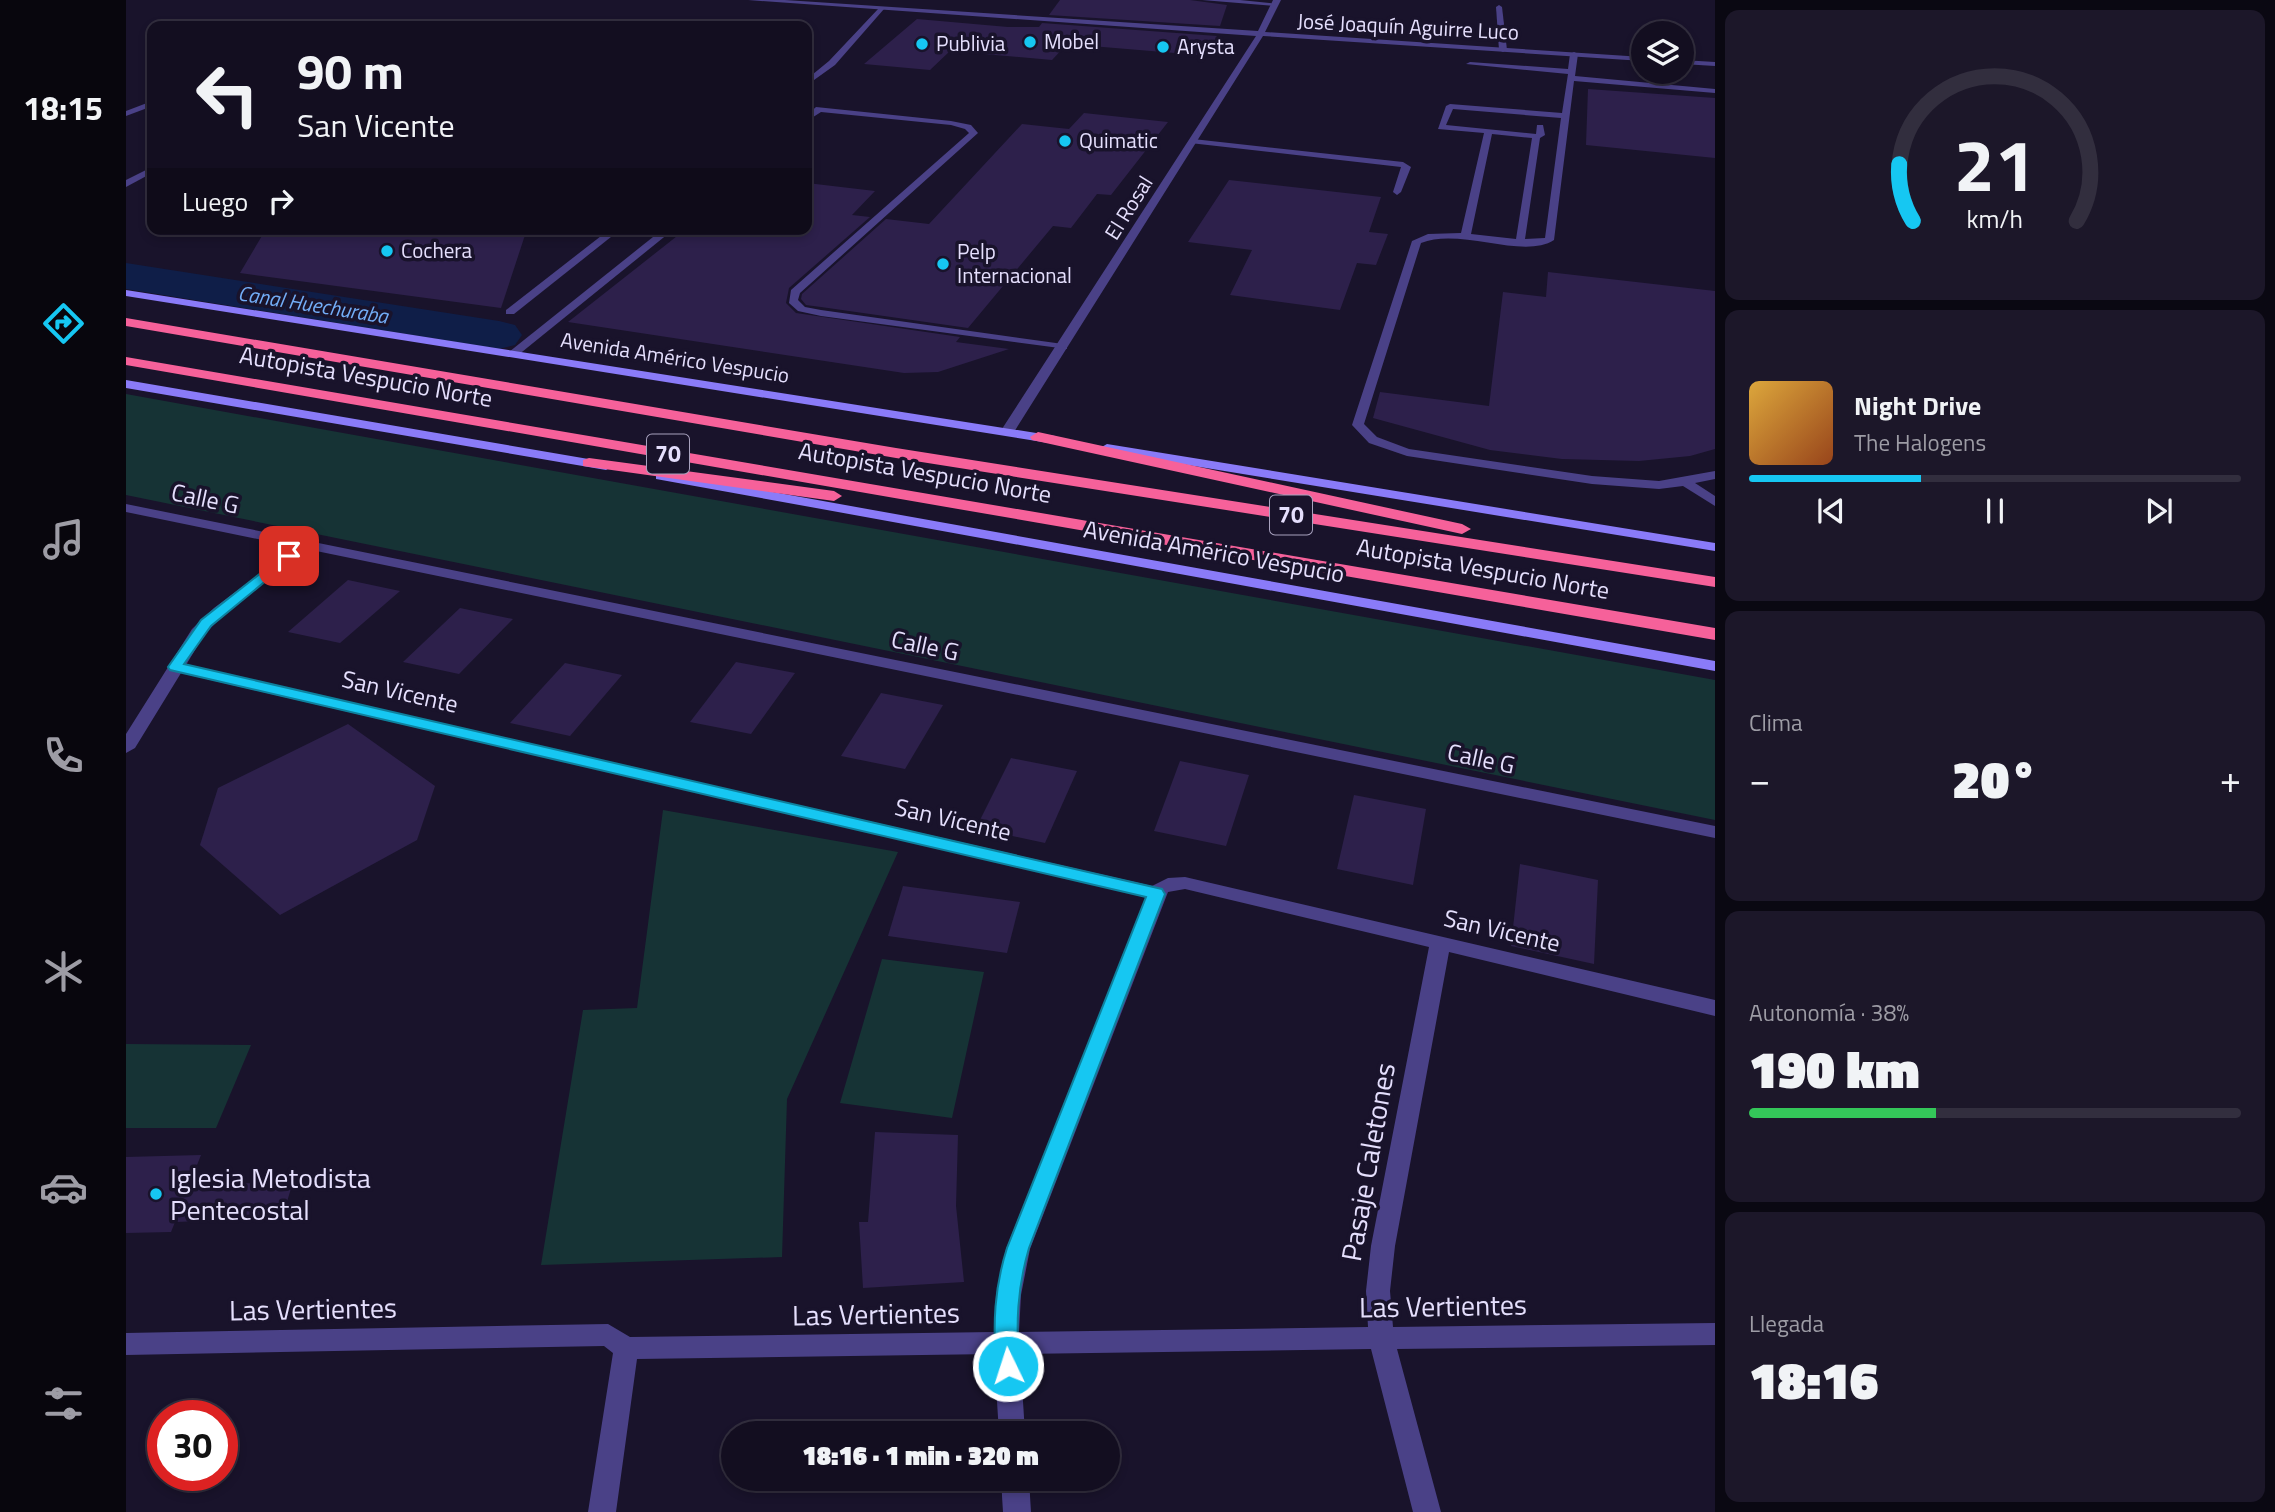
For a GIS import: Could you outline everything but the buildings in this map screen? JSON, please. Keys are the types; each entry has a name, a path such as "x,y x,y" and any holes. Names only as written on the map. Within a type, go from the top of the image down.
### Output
{"highway":[{"name":"Autopista Vespucio Norte","path":"126,322 896,453 1715,582"},
{"name":"Autopista Vespucio Norte","path":"126,360 1715,634"},
{"path":"1038,437 1686,577"},
{"path":"589,463 1210,547"}],"main road":[{"name":"Avenida Américo Vespucio","path":"126,293 1715,547"},
{"name":"Avenida Américo Vespucio","path":"126,384 589,463 1715,666"}],"street":[{"name":"José Joaquín Aguirre Luco","path":"752,0 1631,58"},
{"path":"881,9 890,0"},
{"name":"El Rosal","path":"1007,432 1261,35 1276,2"},
{"path":"1694,63 1715,64"},
{"name":"Calle G","path":"126,508 1715,832"},
{"path":"126,748 175,667 206,623 305,544"},
{"name":"San Vicente","path":"175,667 1156,894 1168,884 1185,883 1715,1008"},
{"path":"1011,1421 1004,1316 1007,1282 1156,894"},
{"name":"Pasaje Caletones","path":"1427,1512 1381,1338 1378,1291 1440,944"},
{"name":"Las Vertientes","path":"126,1344 608,1335 626,1349 1715,1334"},
{"path":"602,1512 626,1349"},
{"path":"1016,1491 1017,1512"}],"lane":[{"path":"1205,0 1276,2"},
{"path":"1499,7 1503,50"},
{"path":"812,79 832,63 881,9"},
{"path":"1574,54 1549,240 1520,244 1436,235 1417,241 1358,425 1373,440 1407,452 1592,480 1659,485 1715,475"},
{"path":"1470,64 1715,91"},
{"path":"126,114 147,105"},
{"path":"1564,129 1488,132 1441,127 1450,106 1566,116"},
{"path":"812,115 819,109 951,122 968,127 974,133 795,292 793,301 796,305 821,313 1063,347"},
{"path":"1444,118 1538,131"},
{"path":"1520,244 1538,131"},
{"path":"1465,238 1488,132"},
{"path":"1193,141 1403,165 1407,167 1397,192"},
{"path":"126,184 147,173"},
{"path":"510,312 608,235"},
{"path":"513,354 661,235"},
{"path":"1685,482 1715,502"}],"green space":[{"path":"126,394 1715,680 1715,820 126,495"},
{"path":"663,810 898,852 787,1099 782,1257 541,1265 583,1010 637,1008"},
{"path":"882,959 984,972 952,1118 840,1103"},
{"path":"126,1044 251,1045 216,1128 126,1128"}],"waterway":[{"name":"Canal Huechuraba","path":"126,276 499,335"}],"place":[{"name":"Mobel","path":"1030,42"},
{"name":"Publivia","path":"922,44"},
{"name":"Arysta","path":"1163,47"},
{"name":"Quimatic","path":"1065,141"},
{"name":"Cochera","path":"387,251"},
{"name":"Pelp Internacional","path":"943,264"},
{"name":"Iglesia Metodista Pentecostal","path":"156,1194"}],"route":[{"path":"289,556 206,623 175,667 1156,894 1007,1282 1004,1316 1008,1366"}]}
